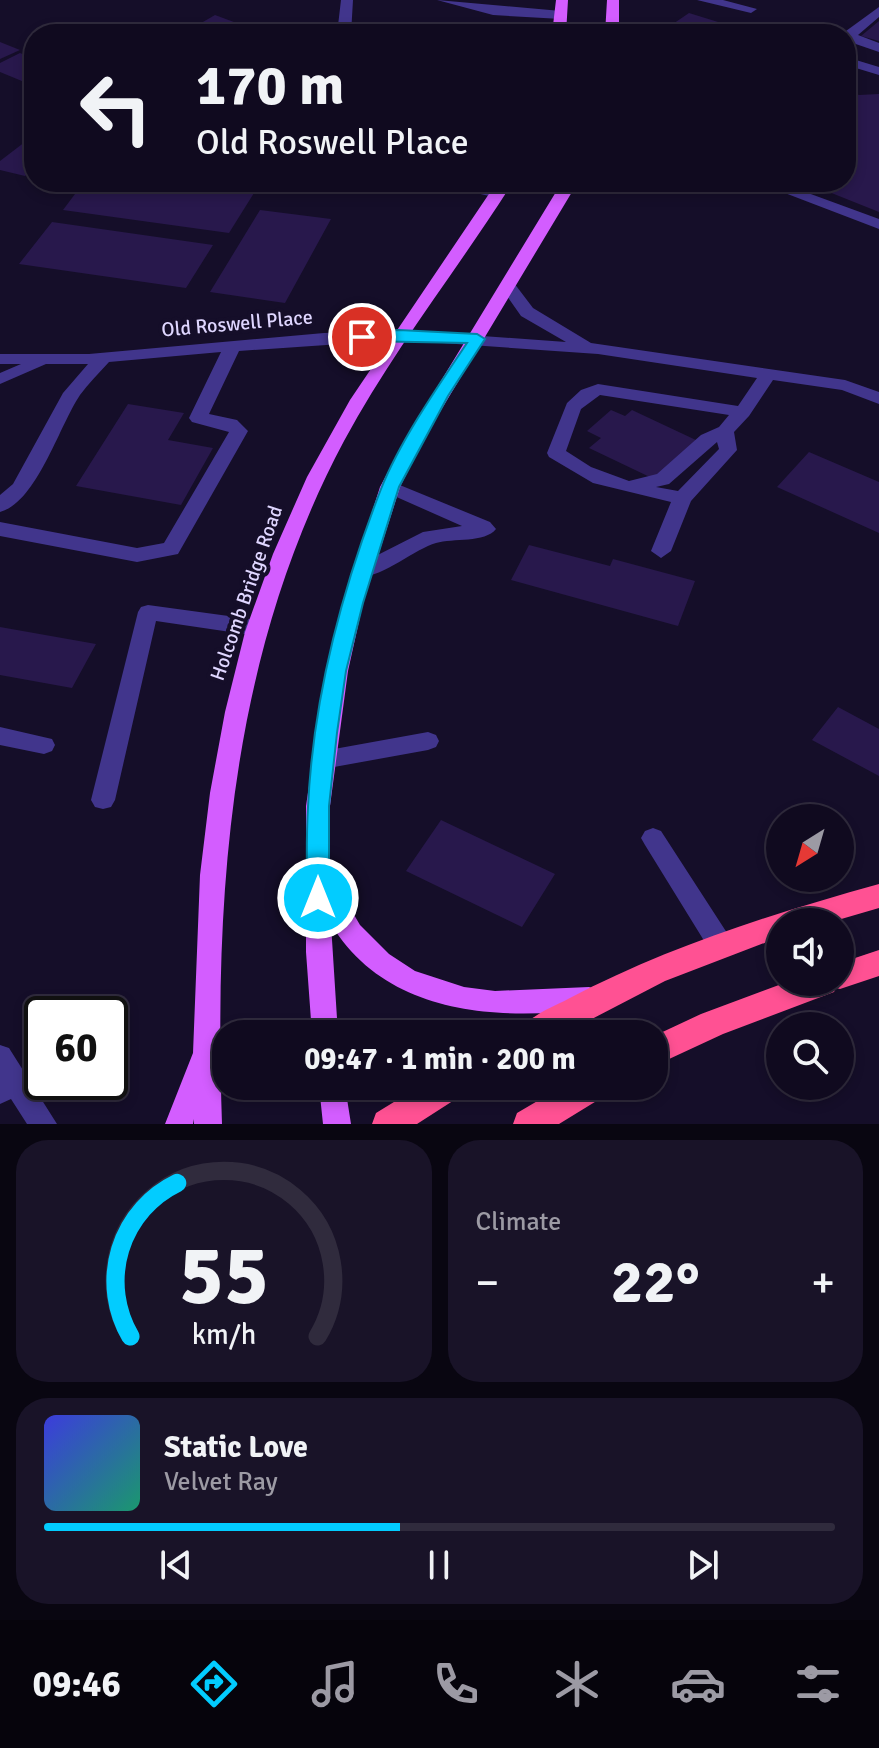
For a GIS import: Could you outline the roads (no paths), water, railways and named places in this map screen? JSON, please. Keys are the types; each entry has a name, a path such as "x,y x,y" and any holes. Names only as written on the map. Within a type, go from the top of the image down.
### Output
{"highway":[{"path":"837,908 879,896"},
{"path":"559,1020 601,996 720,944 766,929"},
{"path":"854,971 879,963"},
{"path":"668,1045 712,1024 786,996"},
{"path":"388,1124 426,1100"},
{"path":"538,1120 570,1100"}],"main road":[{"path":"560,24 562,0"},
{"path":"613,0 614,24"},
{"name":"Holcomb Bridge Road","path":"208,1124 205,1051 207,944 218,800 231,724 257,628 292,531 317,475 399,335 499,192"},
{"path":"324,1020 319,952 318,806 337,671 363,571 390,487 433,407 564,192"},
{"path":"317,871 342,920 357,941 403,978 435,992 492,1003 530,1004 601,996"},
{"path":"179,1124 205,1051"},
{"path":"334,1100 337,1124"}],"street":[{"path":"443,0 493,11 561,15"},
{"path":"703,0 751,9"},
{"path":"856,30 879,11"},
{"path":"856,39 879,48"},
{"path":"856,64 879,71"},
{"path":"791,192 879,224"},
{"path":"508,286 527,312 541,322 598,349 845,385 879,398"},
{"name":"Old Roswell Place","path":"0,359 43,361 399,335 598,349"},
{"path":"0,529 137,555 171,549 239,431 231,424 198,418 233,346"},
{"path":"0,506 20,488 72,393 104,357"},
{"path":"0,379 43,361"},
{"path":"625,487 662,480 708,439 725,431 743,412 767,376"},
{"path":"682,498 625,487 571,467 556,453 573,402 581,395 598,389 743,412"},
{"path":"661,551 682,498 728,450 725,431"},
{"path":"363,571 430,537 486,529 390,487"},
{"path":"103,800 148,612 257,628"},
{"path":"0,736 44,745"},
{"path":"323,760 428,741"},
{"path":"653,838 720,944"},
{"path":"0,1057 8,1086 43,1124"}]}
